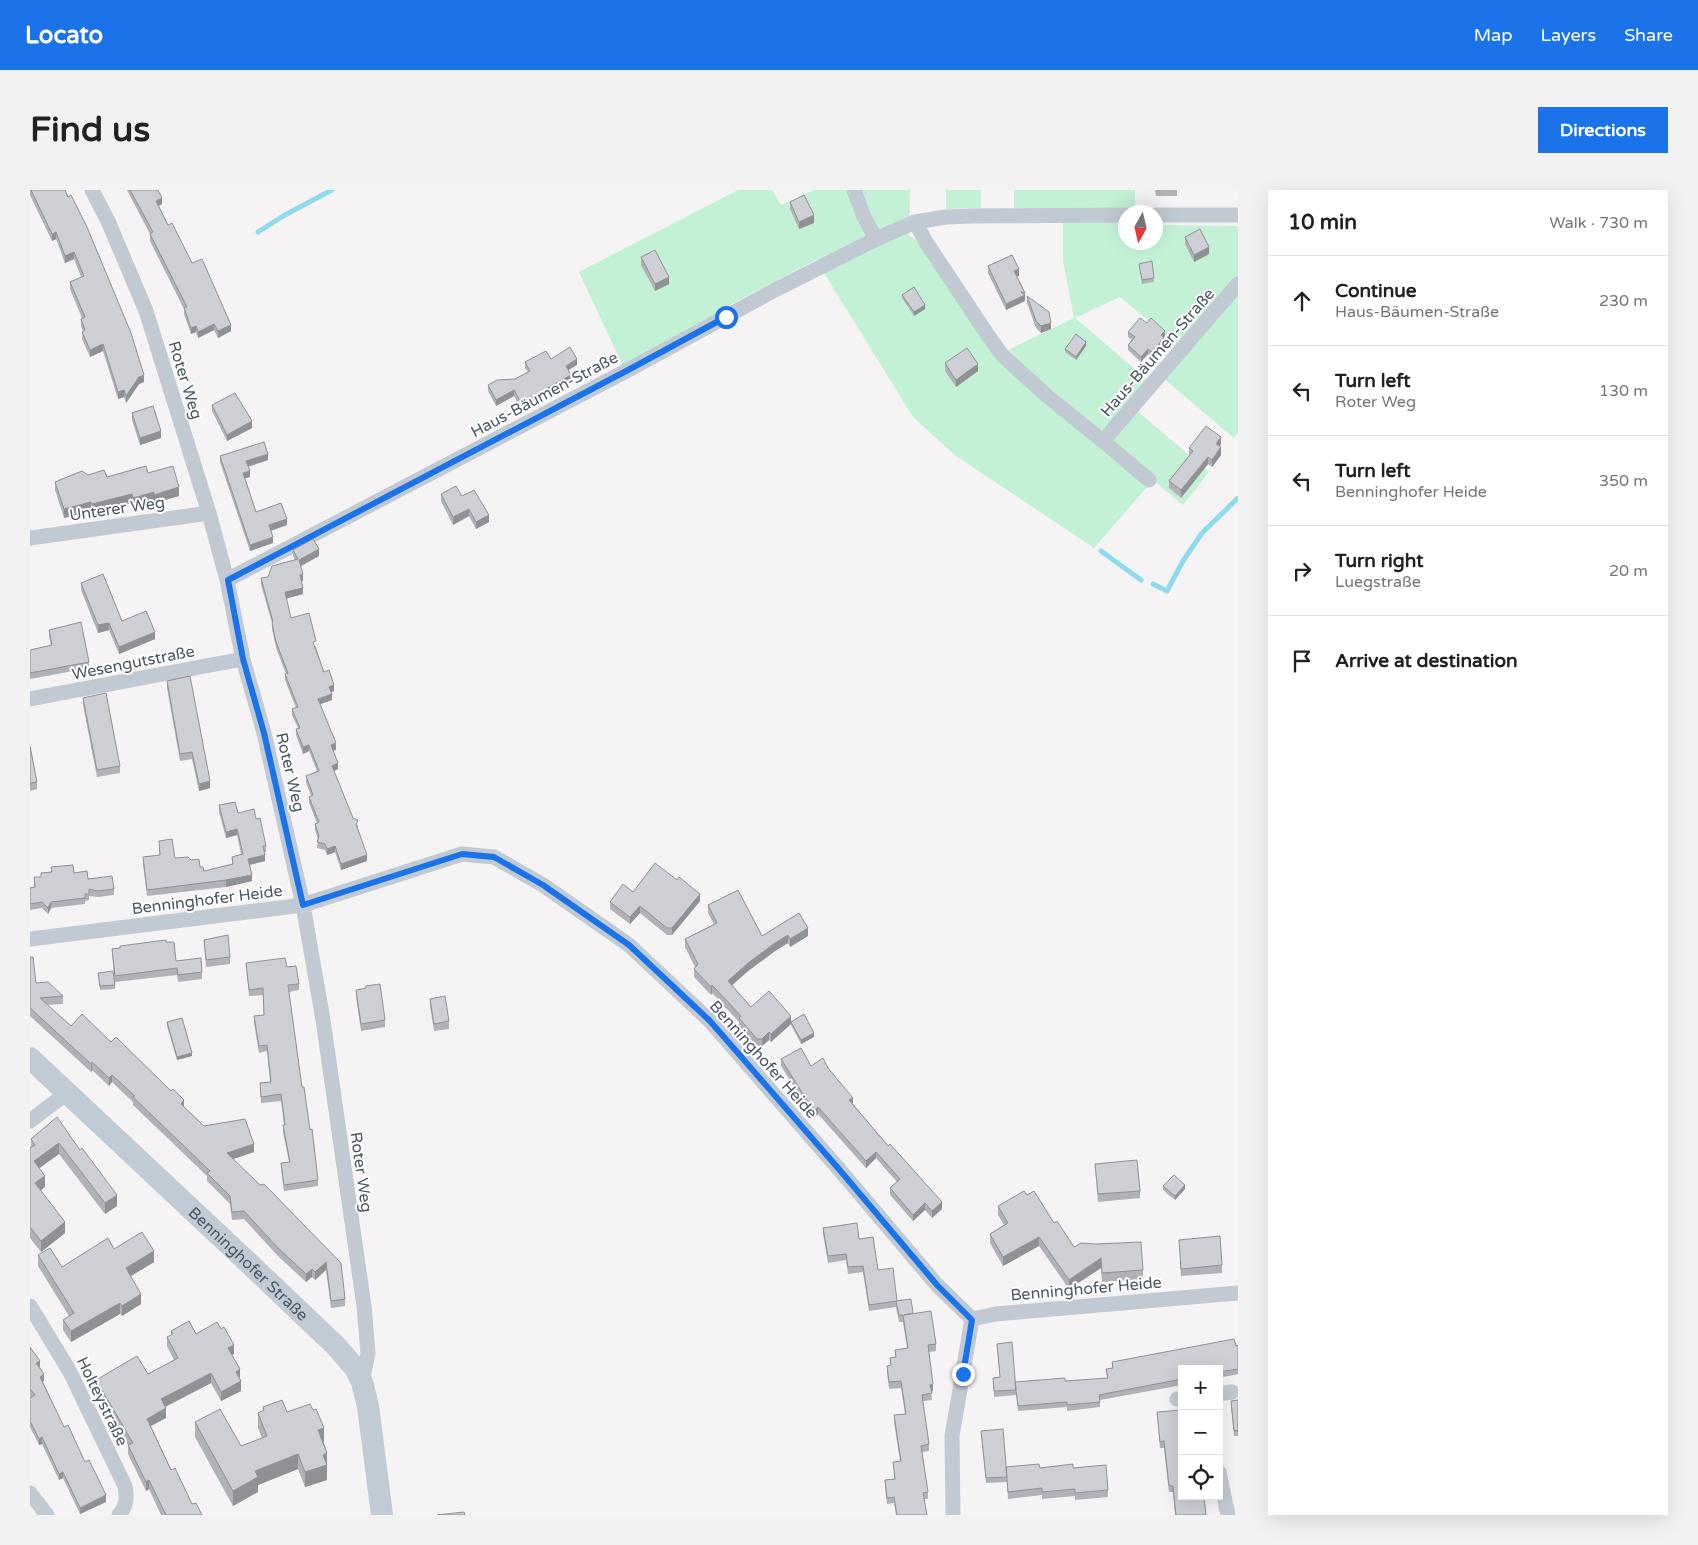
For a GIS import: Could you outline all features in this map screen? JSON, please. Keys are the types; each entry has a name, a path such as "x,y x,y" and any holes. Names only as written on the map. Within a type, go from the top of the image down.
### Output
{"main road":[{"name":"Benninghofer Straße","path":"30,1058 336,1346 355,1368 362,1382 368,1406 382,1515"}],"street":[{"name":"Roter Weg","path":"92,190 108,221 146,311 209,512 228,580 243,659 264,733 303,905 323,1020 364,1306 368,1353 362,1382"},
{"path":"854,190 864,217 876,239"},
{"path":"1163,215 1238,215"},
{"name":"Haus-Bäumen-Straße","path":"228,580 630,369 775,290 876,239 915,222 972,216 1118,216"},
{"name":"Haus-Bäumen-Straße","path":"915,222 1002,355 1047,396 1150,480"},
{"name":"Haus-Bäumen-Straße","path":"1103,441 1238,284"},
{"name":"Unterer Weg","path":"30,538 209,512"},
{"name":"Wesengutstraße","path":"30,699 243,659"},
{"name":"Benninghofer Heide","path":"30,939 303,905 462,854 494,857 543,885 629,945 710,1021 937,1285 972,1320 996,1314 1238,1293"},
{"path":"30,1121 67,1092"},
{"name":"Holteystraße","path":"30,1306 70,1372 125,1486 126,1504 119,1515"},
{"path":"953,1515 952,1436 972,1320"},
{"path":"1223,1491 1228,1515"},
{"path":"30,1493 47,1515"}],"green space":[{"path":"738,190 772,190 781,205 814,190 910,190 909,236 922,241 1004,352 1074,318 1063,261 1063,208 1014,208 1014,190 1135,190 1135,205 1118,205 1118,250 1163,250 1163,225 1238,226 1238,432 1234,438 1163,378 1185,351 1120,297 1075,318 1150,382 1136,410 1209,472 1183,505 1153,480 1094,548 956,456 913,417 816,260 728,306 729,313 624,368 579,272"},
{"path":"946,190 981,190 981,208 946,209"}],"building":[{"path":"31,190 65,190 68,197 71,195 87,227 131,333 144,375 139,377 126,396 124,390 118,392 103,344 90,350 82,332 85,330 81,319 85,317 70,282 84,276 74,252 65,256 56,232 52,234"},
{"path":"130,190 158,190 162,198 156,201 168,225 172,223 192,263 202,259 231,325 218,331 214,324 198,332 196,326 191,328 184,308 187,307 150,234 153,232"},
{"path":"804,195 814,215 799,222 790,202"},
{"path":"1200,229 1209,247 1194,255 1185,237"},
{"path":"655,250 669,277 655,284 641,257"},
{"path":"1012,255 1019,269 1014,271 1025,293 1021,292 1025,295 1006,304 988,266"},
{"path":"1152,261 1154,278 1142,280 1139,264"},
{"path":"914,287 925,305 914,312 902,295"},
{"path":"1027,296 1049,312 1051,323 1041,326 1036,321"},
{"path":"1140,318 1147,323 1151,318 1165,331 1161,335 1164,338 1152,352 1148,349 1141,357 1128,345 1135,337 1128,332"},
{"path":"1076,334 1086,342 1076,357 1065,349"},
{"path":"570,347 577,359 566,366 571,375 521,403 514,390 496,400 488,385 497,380 515,379 530,371 525,362 546,351 551,359"},
{"path":"967,348 978,364 956,380 945,363"},
{"path":"235,393 252,421 227,435 212,405"},
{"path":"153,406 161,431 140,438 132,413"},
{"path":"1206,426 1221,437 1216,444 1221,447 1212,460 1208,457 1181,490 1169,481 1193,451 1189,448"},
{"path":"264,442 268,454 246,461 250,471 243,473 256,512 281,503 287,519 269,525 273,537 250,545 220,456"},
{"path":"146,466 148,473 173,466 179,487 154,495 154,492 133,498 132,494 64,509 55,482 82,471 88,475 104,470 107,477"},
{"path":"456,486 462,496 474,490 489,515 476,522 469,509 453,517 441,494"},
{"path":"313,539 319,549 299,560 303,574 300,575 303,588 285,592 291,618 309,613 316,641 313,642 324,672 329,670 334,685 329,687 332,694 318,699 336,743 331,745 338,763 332,766 353,818 358,820 356,824 367,855 341,864 335,846 327,849 325,844 317,842 319,836 315,824 319,822 309,797 313,795 306,776 319,771 309,745 303,747 296,729 300,728 292,709 298,707 285,674 288,673 276,642 273,622 261,578 268,577 272,566 298,559 293,550"},
{"path":"103,574 122,621 146,611 155,632 119,647 109,623 98,625 81,583"},
{"path":"81,622 89,662 30,673 30,650 52,645 49,630"},
{"path":"190,676 210,781 199,784 192,752 180,754 167,681"},
{"path":"106,693 120,766 97,770 83,698"},
{"path":"30,746 37,782 30,783"},
{"path":"235,802 238,813 254,809 256,819 260,818 266,846 263,846 265,855 248,859 252,875 147,890 143,857 160,855 159,841 172,839 175,858 188,857 191,860 199,859 200,867 203,867 204,871 233,864 232,857 243,854 237,829 226,832 219,805"},
{"path":"655,863 677,880 679,877 700,894 672,928 667,928 640,906 630,917 610,902 623,884 633,892"},
{"path":"73,865 74,873 87,871 88,879 112,876 114,889 98,891 89,889 89,894 85,894 85,898 51,902 48,908 42,902 30,904 30,888 35,887 34,877 41,877 41,873 52,872 51,867"},
{"path":"738,890 762,936 799,913 808,928 790,939 788,935 775,943 728,981 751,1007 769,991 791,1016 771,1034 769,1032 762,1039 757,1039 739,1018 741,1016 694,969 698,964 685,939 717,923 708,905"},
{"path":"228,935 230,957 206,960 204,940"},
{"path":"166,940 166,942 174,942 176,961 201,958 202,972 178,975 177,968 115,976 112,949 120,948 120,946"},
{"path":"30,957 33,957 36,983 48,982 63,996 40,998 71,1026 82,1014 111,1042 116,1037 171,1091 173,1089 184,1100 181,1104 204,1126 245,1119 254,1144 227,1153 260,1185 264,1184 341,1263 345,1299 331,1301 326,1262 315,1272 312,1269 306,1274 278,1248 244,1211 232,1212 230,1196 207,1173 210,1171 112,1075 109,1078 92,1062 91,1064 30,1008"},
{"path":"285,958 287,967 296,966 299,984 288,985 302,1087 304,1087 310,1130 312,1129 318,1180 284,1185 281,1163 290,1162 283,1125 285,1125 281,1094 261,1097 260,1083 271,1082 267,1045 259,1046 254,1016 264,1015 263,988 249,990 246,963"},
{"path":"113,971 115,985 100,986 98,973"},
{"path":"380,984 385,1020 361,1024 356,990"},
{"path":"445,996 449,1021 434,1024 430,999"},
{"path":"804,1014 814,1033 801,1040 791,1022"},
{"path":"182,1018 192,1053 177,1057 167,1022"},
{"path":"801,1048 811,1066 823,1058 828,1068 853,1098 849,1100 888,1146 890,1144 942,1202 932,1211 925,1203 913,1215 890,1188 900,1179 876,1152 866,1161 818,1107 815,1110 806,1099 781,1059"},
{"path":"57,1117 80,1150 82,1148 117,1195 105,1203 59,1143 34,1161 45,1176 35,1183 65,1222 41,1241 30,1227 30,1148 35,1145 31,1139"},
{"path":"1137,1160 1140,1191 1098,1194 1095,1164"},
{"path":"1174,1175 1185,1185 1175,1196 1163,1186"},
{"path":"1024,1191 1027,1195 1034,1191 1054,1223 1057,1221 1074,1247 1081,1243 1141,1242 1143,1270 1102,1273 1101,1258 1069,1280 1039,1237 1003,1257 990,1234 1008,1223 998,1206"},
{"path":"857,1223 859,1239 873,1237 878,1270 893,1268 897,1301 869,1305 863,1266 848,1267 846,1254 828,1256 823,1228"},
{"path":"142,1232 154,1251 126,1268 141,1294 122,1306 120,1303 71,1331 63,1320 74,1313 38,1255 50,1248 62,1267 108,1238 114,1249"},
{"path":"1220,1236 1222,1265 1181,1269 1179,1240"},
{"path":"911,1299 913,1313 904,1315 931,1311 936,1344 928,1345 933,1384 930,1385 932,1393 922,1395 929,1444 921,1446 928,1492 923,1493 927,1515 897,1515 894,1497 887,1498 885,1480 895,1479 893,1462 901,1461 894,1415 906,1414 901,1381 889,1382 887,1366 891,1365 890,1358 896,1357 895,1350 908,1348 903,1315 899,1315 896,1301"},
{"path":"189,1321 196,1334 217,1322 221,1329 224,1327 234,1345 228,1348 240,1369 236,1372 241,1381 221,1392 211,1373 161,1399 166,1408 147,1419 171,1470 175,1468 192,1504 196,1503 202,1515 166,1515 149,1480 146,1482 128,1445 133,1443 96,1380 137,1356 148,1374 178,1358 167,1337 173,1334 171,1331"},
{"path":"1234,1339 1236,1346 1238,1345 1238,1369 1223,1371 1223,1365 1178,1365 1178,1380 1099,1395 1100,1402 1067,1405 1067,1402 1018,1406 1015,1382 1065,1378 1065,1381 1108,1378 1106,1369 1113,1368 1112,1362"},
{"path":"1012,1342 1016,1390 994,1391 993,1378 1000,1377 997,1344"},
{"path":"30,1347 40,1361 36,1363 44,1374 40,1377 64,1427 68,1425 85,1462 89,1460 106,1495 80,1508 63,1472 59,1474 42,1437 39,1439 30,1421 30,1398 35,1395 30,1389"},
{"path":"282,1400 287,1412 310,1404 313,1410 316,1409 324,1428 318,1430 327,1453 323,1455 327,1465 305,1472 298,1454 255,1471 258,1477 233,1491 195,1422 220,1409 241,1446 267,1436 258,1413 264,1410 263,1407"},
{"path":"1238,1400 1238,1430 1234,1431 1231,1401"},
{"path":"1178,1410 1178,1500 1204,1500 1206,1515 1176,1515 1173,1486 1169,1486 1164,1441 1160,1442 1157,1412"},
{"path":"1003,1429 1007,1477 986,1478 981,1431"},
{"path":"1039,1464 1040,1468 1073,1464 1073,1468 1106,1465 1108,1490 1075,1493 1075,1489 1042,1492 1042,1488 1008,1492 1006,1467"},
{"path":"464,1512 465,1515 437,1515"}],"waterway":[{"path":"258,232 283,216 332,190"},
{"path":"1153,584 1167,591 1183,561 1202,533 1237,499"},
{"path":"1101,551 1141,580"}],"route":[{"path":"726,317 228,580 243,659 264,733 303,905 462,854 494,857 543,885 629,945 710,1021 937,1285 972,1320 963,1374"}]}
